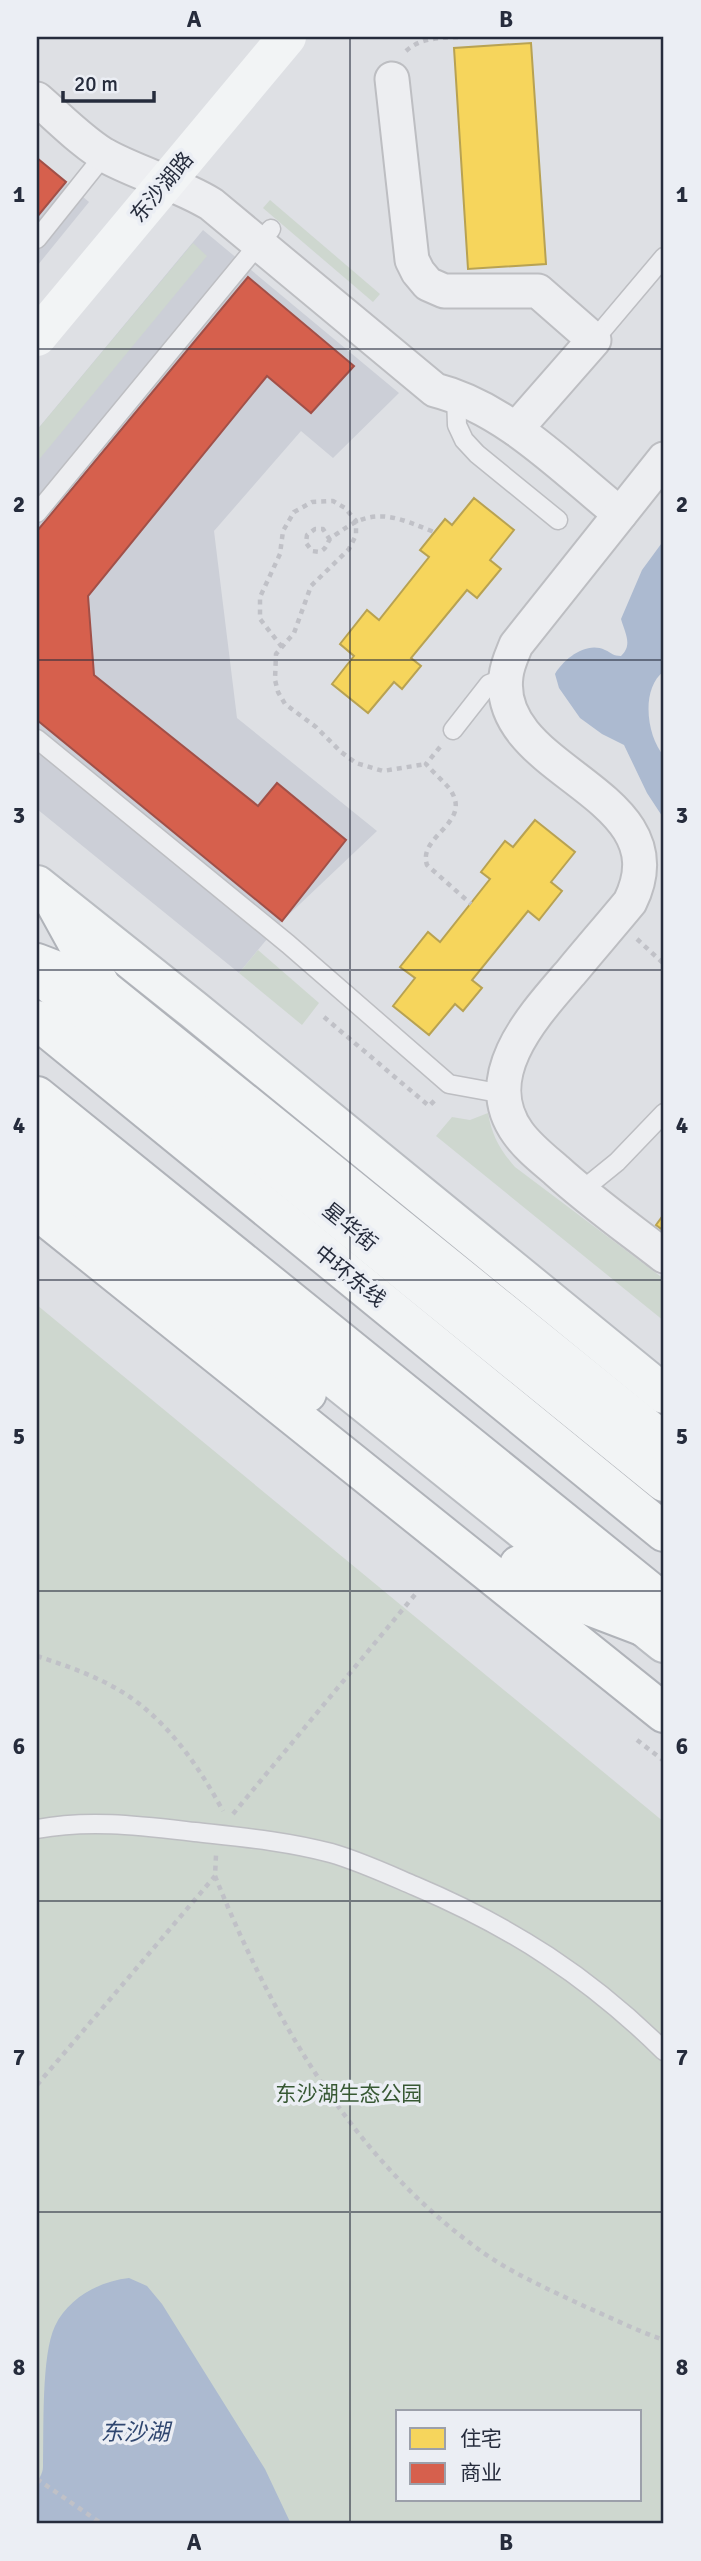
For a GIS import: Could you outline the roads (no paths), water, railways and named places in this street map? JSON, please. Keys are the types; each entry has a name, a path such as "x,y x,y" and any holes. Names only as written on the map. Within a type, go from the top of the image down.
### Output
{"main road":[{"name":"东沙湖路","path":"37,337 287,37"},
{"path":"45,892 102,988"},
{"path":"45,892 194,1010 664,1394"},
{"path":"37,963 102,988 659,1438"},
{"name":"星华街","path":"37,972 664,1482"},
{"name":"中环东线","path":"37,1020 664,1532"},
{"path":"37,1096 657,1624"},
{"path":"37,1140 657,1624"},
{"path":"37,1173 550,1591 657,1624"},
{"path":"37,1210 664,1713"}],"street":[{"path":"37,77 109,150"},
{"path":"392,79 412,260 418,272 429,284 444,291 538,291 594,340 516,429"},
{"path":"37,99 147,176 172,174 211,204 265,235 447,376 456,396 516,429 620,514"},
{"path":"664,459 516,645 505,678 513,716 522,730 622,817 635,840 640,866 636,891 630,902 528,1022 514,1045 506,1072 504,1094 516,1131 530,1147 580,1192 664,1256"}],"lane":[{"path":"37,239 109,150"},
{"path":"37,513 265,235"},
{"path":"594,340 664,257"},
{"path":"456,396 465,422 484,445 562,516"},
{"path":"453,730 489,684 505,678"},
{"path":"37,740 288,944 449,1084 504,1094"},
{"path":"580,1192 617,1162 664,1113"},
{"path":"37,1829 113,1822 257,1838 330,1853 385,1873 513,1933 574,1973 628,2016 664,2051"}],"water":[{"path":"664,540 664,671 651,689 649,713 653,737 664,756 664,819 647,793 624,745 602,734 580,718 559,688 555,674 570,657 583,650 598,648 618,656 625,652 627,639 621,619 642,570"},
{"name":"东沙湖","path":"129,2278 147,2286 162,2304 265,2469 291,2524 37,2524 37,2484 43,2467 45,2374 55,2326 76,2299 96,2287"}],"park label":[{"name":"东沙湖生态公园","path":"349,2094"}]}
